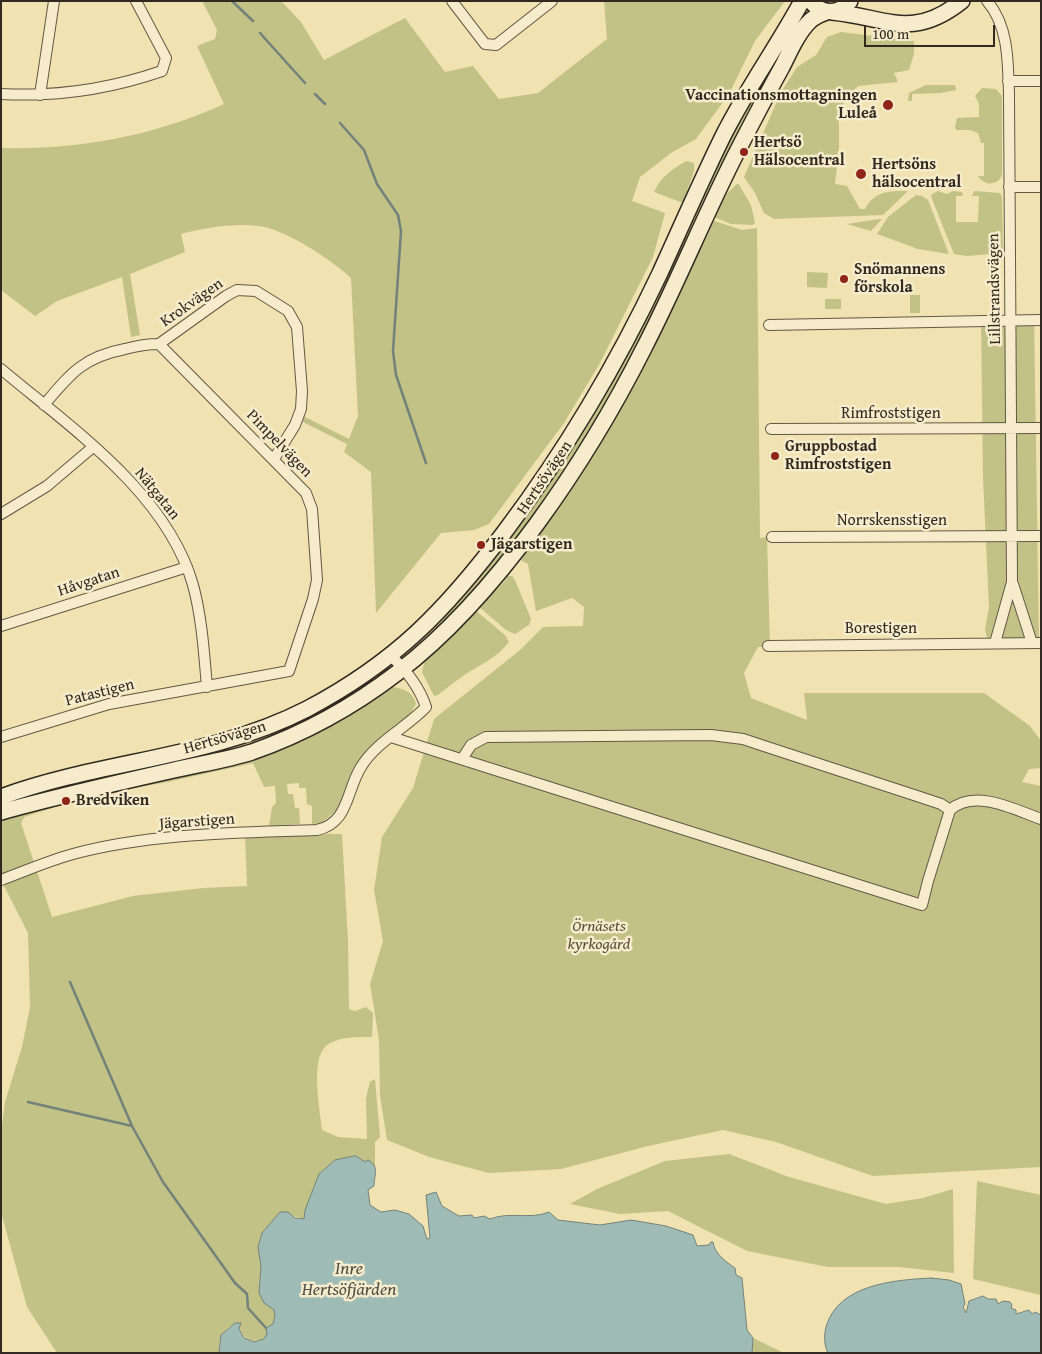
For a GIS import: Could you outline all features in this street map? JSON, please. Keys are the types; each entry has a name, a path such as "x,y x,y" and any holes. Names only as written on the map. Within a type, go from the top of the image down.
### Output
{"main road":[{"name":"Hertsövägen","path":"2,807 60,780 194,751 240,738 308,708 360,678 391,656 433,619 465,584 541,484 573,436 617,358 659,274 725,133 802,1"},
{"path":"811,1 819,9 830,12 910,25 947,12 962,1"},
{"name":"Hertsövägen","path":"2,807 250,752 298,733 348,707 404,668 472,603 518,548 570,474 604,421 643,350 720,186 791,50 808,24 818,15 844,8 850,1"},
{"path":"858,1 867,11 886,22"}],"street":[{"path":"40,95 54,1"},
{"path":"1,94 40,95 98,89 132,81 162,71 166,58 136,1"},
{"path":"452,1 484,44 496,45 552,1"},
{"name":"Lillstrandsvägen","path":"986,1 993,9 1001,26 1007,52 1008,81 1012,582 995,643 1036,643 1012,582"},
{"path":"1008,81 1041,81"},
{"path":"1009,187 1041,187"},
{"name":"Krokvägen","path":"159,344 237,290 256,291 291,314 297,327 302,401 295,424 274,459"},
{"path":"770,325 1041,320"},
{"path":"44,406 77,370 92,358 108,352 148,344 159,344"},
{"name":"Pimpelvägen","path":"159,344 302,488 311,503 317,573 313,599 289,671 207,687"},
{"name":"Nätgatan","path":"1,369 122,474 152,509 176,544 193,585 202,625 207,687"},
{"name":"Rimfroststigen","path":"771,429 1041,428"},
{"path":"1,514 47,486 93,447"},
{"name":"Norrskensstigen","path":"772,537 1041,536"},
{"name":"Håvgatan","path":"1,626 187,567"},
{"name":"Borestigen","path":"768,646 995,643"},
{"name":"Jägarstigen","path":"1,880 37,865 112,846 150,840 317,830 331,826 340,816 364,762 426,707 420,689 404,668 391,656"},
{"name":"Patastigen","path":"1,737 109,704 207,687"},
{"path":"462,759 471,745 486,738 711,734 743,739 934,801 950,810"},
{"path":"391,737 922,905 950,810 964,803 985,801 1041,819"}],"green space":[{"path":"202,1 281,1 301,22 324,60 405,18 445,72 473,66 499,99 538,93 607,39 604,1 785,1 755,41 729,94 696,139 671,153 640,177 632,201 665,213 653,257 600,363 564,423 489,524 474,530 441,533 376,613 371,472 344,452 347,444 297,419 299,414 349,439 358,416 351,278 343,271 301,243 269,228 237,225 202,229 181,234 185,252 130,274 140,335 131,337 122,277 57,301 35,316 1,290 1,148 58,146 115,139 170,125 224,104 197,46 215,39 217,30"},
{"path":"806,3 815,11 644,336 593,427 535,515 501,559 438,630 435,629 529,510 735,127"},
{"path":"841,32 914,41 914,54 909,70 894,73 898,82 858,86 845,100 839,116 839,149 835,184 847,186 860,209 865,209 873,199 883,193 908,191 883,215 774,219 764,213 755,193 744,177 781,92 797,67 816,55 827,37"},
{"path":"926,85 955,85 956,90 941,93 912,94 912,101 908,101 909,93"},
{"path":"982,88 996,89 1002,96 1002,175 994,183 984,182 978,176 984,176 984,143 981,143 978,133 970,130 956,130 955,127 957,118 979,117 979,104 975,96"},
{"path":"687,161 694,163 694,171 683,203 654,192 668,174 677,166"},
{"path":"738,183 751,205 755,223 753,225 731,224 714,217 720,200"},
{"path":"938,191 947,194 953,191 962,192 963,196 956,196 956,222 978,222 979,196 972,196 974,191 1000,193 1002,197 1003,253 967,256 954,254 932,199 931,195"},
{"path":"916,195 928,200 949,254 918,249 877,234 888,217"},
{"name":"Örnäsets kyrkogård","path":"705,218 742,230 757,228 760,538 767,537 770,646 758,647 744,673 751,698 807,720 804,693 984,693 1030,726 1041,741 1041,768 1029,769 1022,782 1041,786 1041,1167 873,1176 776,1142 723,1130 648,1146 561,1169 489,1173 429,1157 387,1140 380,1096 379,1040 370,984 383,941 374,890 382,837 413,788 434,719 520,650 543,627 583,626 584,607 572,598 536,611 528,564 512,555 608,412"},
{"path":"879,219 882,219 871,231 847,224"},
{"path":"807,272 828,273 827,288 807,287"},
{"path":"910,295 920,295 920,313 910,313"},
{"path":"825,299 841,299 841,309 825,309"},
{"path":"1034,316 1039,642 988,643 985,629 989,607 983,478 981,320"},
{"path":"508,576 512,576 515,580 531,619 529,625 515,634 506,630 478,606"},
{"path":"474,609 505,635 509,642 493,657 434,696 422,672 425,659"},
{"path":"369,679 373,684 315,719 248,747 43,791 43,789 184,758"},
{"path":"392,687 407,691 413,696 416,704 409,716 388,733 345,795 337,810 320,824 312,825 312,806 307,804 306,788 299,788 299,783 287,784 288,794 293,794 295,808 299,808 300,824 269,826 272,807 276,803 275,786 264,787 253,763 168,782 96,794 24,817 21,823 52,917 133,896 203,888 247,886 245,833 342,834 348,941 349,1009 355,1011 366,1007 373,1013 372,1037 336,1040 326,1046 318,1062 317,1085 322,1130 338,1137 367,1139 366,1098 370,1082 375,1079 380,1137 375,1142 375,1167 372,1162 364,1162 356,1156 339,1159 329,1164 323,1170 314,1186 304,1219 280,1212 262,1233 258,1247 261,1266 259,1286 264,1303 274,1310 275,1315 273,1324 264,1339 250,1340 244,1336 238,1323 231,1326 222,1337 219,1353 57,1353 27,1307 1,1212 1,1134 5,1102 22,1047 30,1007 28,933 1,880 1,812 222,767"},
{"path":"729,1154 789,1177 886,1204 923,1198 953,1189 954,1273 899,1267 828,1267 747,1251 668,1211 620,1214 570,1204 597,1189 665,1161"},
{"path":"977,1181 1041,1195 1041,1295 973,1279"},
{"path":"753,1338 784,1353 752,1353"}],"water":[{"name":"Inre Hertsöfjärden","path":"356,1156 365,1162 368,1160 372,1162 375,1168 374,1186 368,1190 370,1205 381,1212 395,1210 409,1214 423,1226 427,1239 430,1238 426,1195 436,1192 442,1206 459,1216 472,1215 474,1218 484,1216 490,1219 549,1212 558,1220 600,1225 631,1220 666,1226 693,1235 697,1246 709,1245 713,1242 718,1253 735,1268 736,1275 742,1278 747,1330 753,1338 752,1353 219,1353 221,1335 235,1323 241,1323 239,1329 244,1338 254,1342 264,1339 267,1334 266,1328 273,1324 274,1310 264,1303 259,1293 261,1266 258,1247 262,1233 280,1212 288,1212 295,1218 304,1219 305,1210 319,1174 335,1160"},
{"path":"931,1278 949,1280 961,1284 965,1304 963,1307 966,1313 969,1301 983,1296 988,1299 996,1299 998,1304 1003,1301 1010,1302 1011,1308 1016,1310 1016,1314 1029,1310 1032,1314 1035,1312 1041,1315 1041,1353 828,1353 825,1340 826,1327 832,1313 842,1301 855,1293 885,1283"}],"waterway":[{"path":"232,1 253,21"},
{"path":"260,33 305,83"},
{"path":"315,94 325,104"},
{"path":"340,123 364,150 377,184 398,215 401,231 393,351 396,375 426,463"},
{"path":"70,982 132,1126 163,1182 235,1283 247,1294 248,1308 266,1328"},
{"path":"28,1102 132,1126"}],"place":[{"name":"Vaccinationsmottagningen Luleå","path":"888,105"},
{"name":"Hertsö Hälsocentral","path":"744,152"},
{"name":"Hertsöns hälsocentral","path":"861,174"},
{"name":"Snömannens förskola","path":"844,279"},
{"name":"Gruppbostad Rimfroststigen","path":"775,456"},
{"name":"Jägarstigen","path":"481,545"},
{"name":"Bredviken","path":"66,801"}]}
